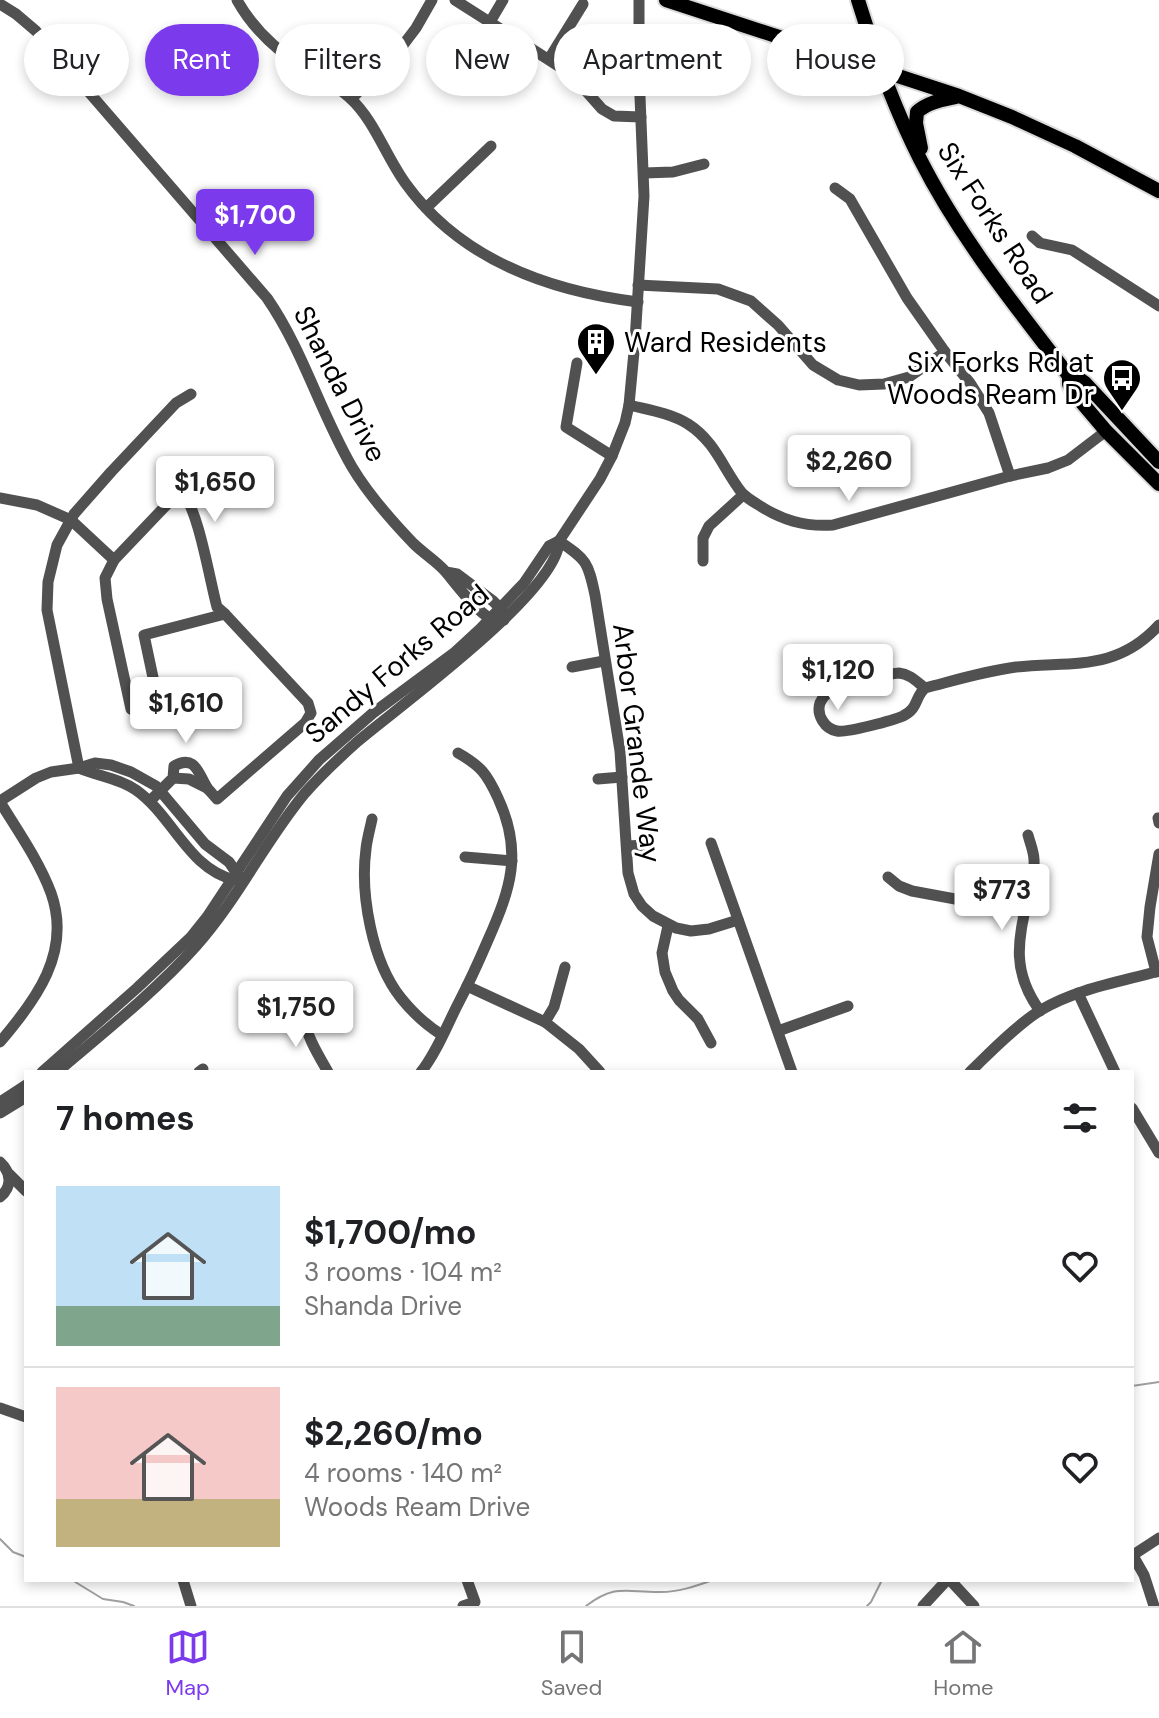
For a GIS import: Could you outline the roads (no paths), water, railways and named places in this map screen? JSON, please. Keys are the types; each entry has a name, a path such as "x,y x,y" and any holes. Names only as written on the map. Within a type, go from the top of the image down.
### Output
{"main road":[{"path":"666,0 767,33"},
{"name":"Six Forks Road","path":"858,0 866,24"},
{"path":"904,78 1012,117 1075,146 1159,191"},
{"name":"Six Forks Road","path":"892,96 921,161 977,253 1069,376 1072,391 1106,431 1159,484"},
{"path":"921,161 917,112 933,102 959,96"},
{"name":"Six Forks Road","path":"1069,376 1085,383 1159,462"}],"street":[{"path":"237,0 254,27 280,51 335,85 351,99 363,113 407,185 426,208 462,239 509,269 556,285 638,302"},
{"path":"351,99 394,57 432,0"},
{"path":"455,0 571,74 602,109 614,116 641,117"},
{"path":"490,22 503,0"},
{"name":"Sandy Forks Road","path":"44,1070 191,937 326,771 477,645 549,546 559,541 600,479 625,423 629,405 638,302 644,173 639,0"},
{"name":"Shanda Drive","path":"0,4 36,31 267,298 279,315 332,429 359,477 401,530 491,619"},
{"path":"549,59 583,4"},
{"path":"426,208 491,146"},
{"path":"644,173 673,172 704,164"},
{"path":"835,188 850,199 907,298 989,413 1010,476"},
{"path":"1032,236 1040,243 1072,250 1159,306"},
{"path":"638,285 718,289 751,301 778,325 813,365 838,380 859,385 884,384 909,377 945,352"},
{"path":"577,363 566,427 612,456"},
{"path":"79,768 47,610 48,582 57,545 71,520 111,472 176,403 191,394"},
{"path":"629,405 663,412 687,424 704,437 720,456 743,495 790,522 815,526 833,525 1048,468 1068,460 1106,431"},
{"path":"150,801 173,778 181,777 197,778 217,799 305,723 311,713 308,703 225,614 217,607 196,524 187,497 182,493 173,498 114,560 105,578 131,709 139,714 157,707 144,635 225,614"},
{"path":"703,561 703,538 709,526 743,495"},
{"path":"0,498 37,505 71,520 114,560"},
{"name":"Arbor Grande Way","path":"559,541 583,558 590,572 620,751 628,873 634,894 642,906 668,926"},
{"name":"Shanda Drive","path":"446,572 457,574 502,614"},
{"path":"491,619 502,614"},
{"name":"Sandy Forks Road","path":"59,1070 196,946 287,796 319,760 373,713 454,653 491,619"},
{"path":"925,688 907,675 895,673 828,692 820,703 820,716 825,724 836,731 902,717 915,709 925,688 984,672 1085,664 1107,659 1145,640 1159,625"},
{"path":"572,667 604,661"},
{"path":"425,1070 505,902 512,861 507,818 490,783 476,763 458,753"},
{"path":"0,1042 37,994 57,943 52,895 0,802 36,778 51,772 95,763 111,765 156,786 205,844 229,862 237,877 221,877 207,867 150,801 134,788 79,768"},
{"path":"598,779 622,777"},
{"path":"372,819 365,872 366,902 374,938 387,975 399,997 422,1021 442,1035"},
{"path":"1028,835 1034,859 1018,958 1030,997 1040,1011"},
{"path":"711,843 791,1070"},
{"path":"627,846 647,845"},
{"path":"972,1070 1040,1011 1078,993 1157,972 1147,937 1159,854"},
{"path":"465,857 512,861"},
{"path":"888,877 912,891 1025,912"},
{"path":"711,1043 698,1019 673,991 665,972 662,953 668,926 691,931 738,920"},
{"path":"545,1022 554,1007 565,967"},
{"path":"467,986 545,1022 579,1049 598,1070"},
{"path":"1078,993 1114,1070"},
{"path":"778,1031 848,1006"},
{"path":"303,1014 305,1027 327,1070"},
{"path":"0,1102 24,1086"},
{"path":"0,1113 24,1098"},
{"path":"1134,1111 1159,1153"},
{"path":"0,1162 24,1190"},
{"path":"2,1196 9,1185 9,1174"},
{"path":"2,1196 24,1192"},
{"path":"0,1408 24,1416"},
{"path":"1134,1553 1159,1538"},
{"path":"1134,1556 1154,1606"},
{"path":"184,1582 191,1606"},
{"path":"467,1582 469,1604"},
{"path":"923,1606 946,1582"},
{"path":"950,1582 974,1606"}],"waterway":[{"path":"1134,1386 1159,1382"},
{"path":"0,1539 13,1552 24,1556"},
{"path":"75,1582 103,1599 134,1606"},
{"path":"586,1606 613,1592 672,1591 707,1582"},
{"path":"867,1606 881,1582"}],"place":[{"name":"Ward Residents","path":"596,376"},
{"name":"Six Forks Rd at Woods Ream Dr","path":"1122,412"}]}
